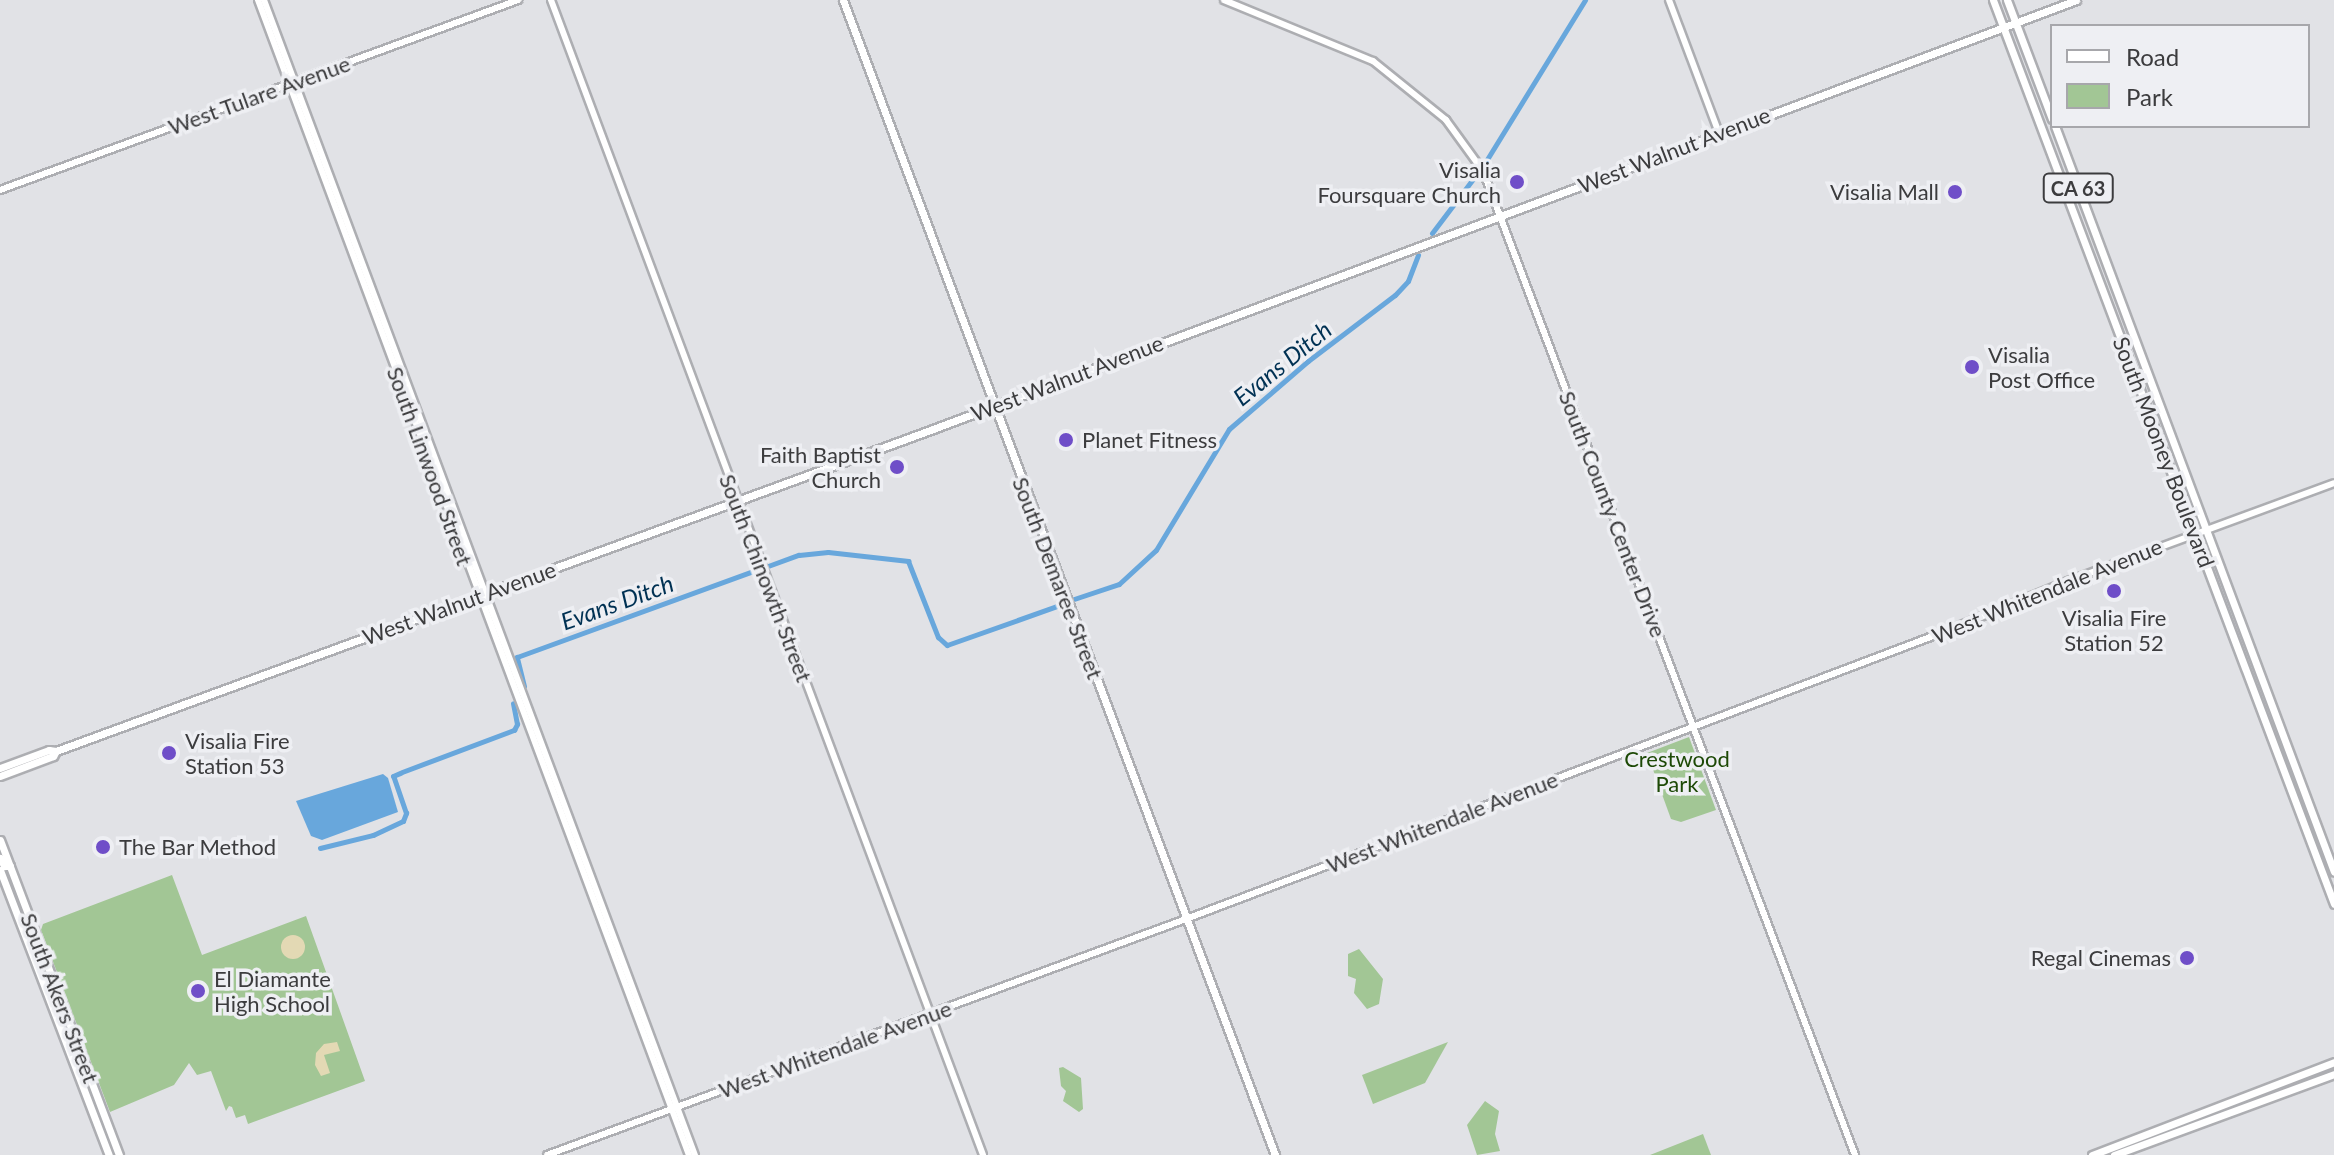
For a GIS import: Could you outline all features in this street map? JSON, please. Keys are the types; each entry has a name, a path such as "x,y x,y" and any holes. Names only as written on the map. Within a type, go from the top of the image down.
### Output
{"main road":[{"name":"South Demaree Street","path":"843,0 1275,1155"},
{"name":"South Mooney Boulevard","path":"1993,0 2334,904"},
{"path":"2007,0 2050,114"},
{"name":"West Walnut Avenue","path":"0,768 49,750 56,751 737,501 2076,0"},
{"name":"South Mooney Boulevard","path":"2056,128 2334,872"},
{"name":"West Walnut Avenue","path":"0,776 53,756 56,751"},
{"name":"South Akers Street","path":"0,840 119,1155"},
{"path":"0,858 3,865 10,866"},
{"name":"South Akers Street","path":"0,870 109,1155"},
{"path":"5,883 12,889 23,918 30,922"},
{"path":"21,926 29,932 43,969 50,977"},
{"path":"2092,1155 2334,1062"},
{"path":"2114,1155 2334,1074"},
{"path":"2114,1155 2116,1150 2156,1131"}],"street":[{"name":"South Linwood Street","path":"258,0 292,83"},
{"name":"South Linwood Street","path":"264,0 316,149 692,1155"},
{"name":"West Tulare Avenue","path":"0,190 518,0"},
{"name":"South Chinowth Street","path":"551,0 983,1155"},
{"name":"South County Center Drive","path":"1224,0 1355,52 1394,76 1446,120 1483,171 1855,1155"},
{"path":"1669,0 1719,133"},
{"path":"269,29 272,21"},
{"name":"West Whitendale Avenue","path":"547,1155 1186,919 2195,533 2334,483"}],"green space":[{"name":"Crestwood Park","path":"1689,737 1716,810 1681,822 1671,819 1647,753"},
{"name":"El Diamante High School","path":"172,875 202,955 306,916 365,1081 248,1124 245,1115 236,1118 232,1107 229,1106 226,1111 211,1071 197,1075 189,1063 174,1085 110,1112 41,930 43,924"},
{"path":"1359,949 1383,979 1379,1004 1367,1009 1354,993 1356,979 1348,976 1348,954"},
{"path":"1448,1042 1425,1083 1373,1104 1362,1075"},
{"path":"1063,1067 1081,1078 1083,1109 1079,1112 1063,1101 1066,1091 1061,1086 1059,1068"},
{"path":"1485,1101 1499,1111 1495,1134 1500,1151 1477,1155 1467,1125"},
{"path":"1703,1134 1711,1155 1650,1155"}],"sand":[{"path":"293,935 302,938 305,947 302,956 293,959 284,956 281,947 284,938"},
{"path":"337,1042 340,1051 324,1055 330,1073 321,1076 315,1065 316,1053 324,1044"}],"water":[{"path":"383,774 388,778 398,812 322,840 311,836 296,801"}],"waterway":[{"name":"Evans Ditch","path":"1486,161 1585,0"},
{"name":"Evans Ditch","path":"1432,233 1476,175"},
{"name":"Evans Ditch","path":"1074,599 1119,584 1156,550 1229,429 1308,361 1395,295 1408,281 1418,255"},
{"name":"Evans Ditch","path":"768,566 799,555 828,552 908,561 938,637 947,645 1060,605"},
{"name":"Evans Ditch","path":"524,686 517,657 756,570"},
{"name":"Evans Ditch","path":"402,772 514,730 517,724 513,703"},
{"name":"Evans Ditch","path":"320,848 373,835 403,821 406,813 393,776 400,773"}],"place":[{"name":"Visalia Foursquare Church","path":"1517,182"},
{"name":"Visalia Mall","path":"1955,192"},
{"name":"Visalia Post Office","path":"1972,367"},
{"name":"Planet Fitness","path":"1066,440"},
{"name":"Faith Baptist Church","path":"897,467"},
{"name":"Visalia Fire Station 52","path":"2114,591"},
{"name":"Visalia Fire Station 53","path":"169,753"},
{"name":"The Bar Method","path":"103,847"},
{"name":"Regal Cinemas","path":"2187,958"},
{"name":"El Diamante High School","path":"198,991"}]}
